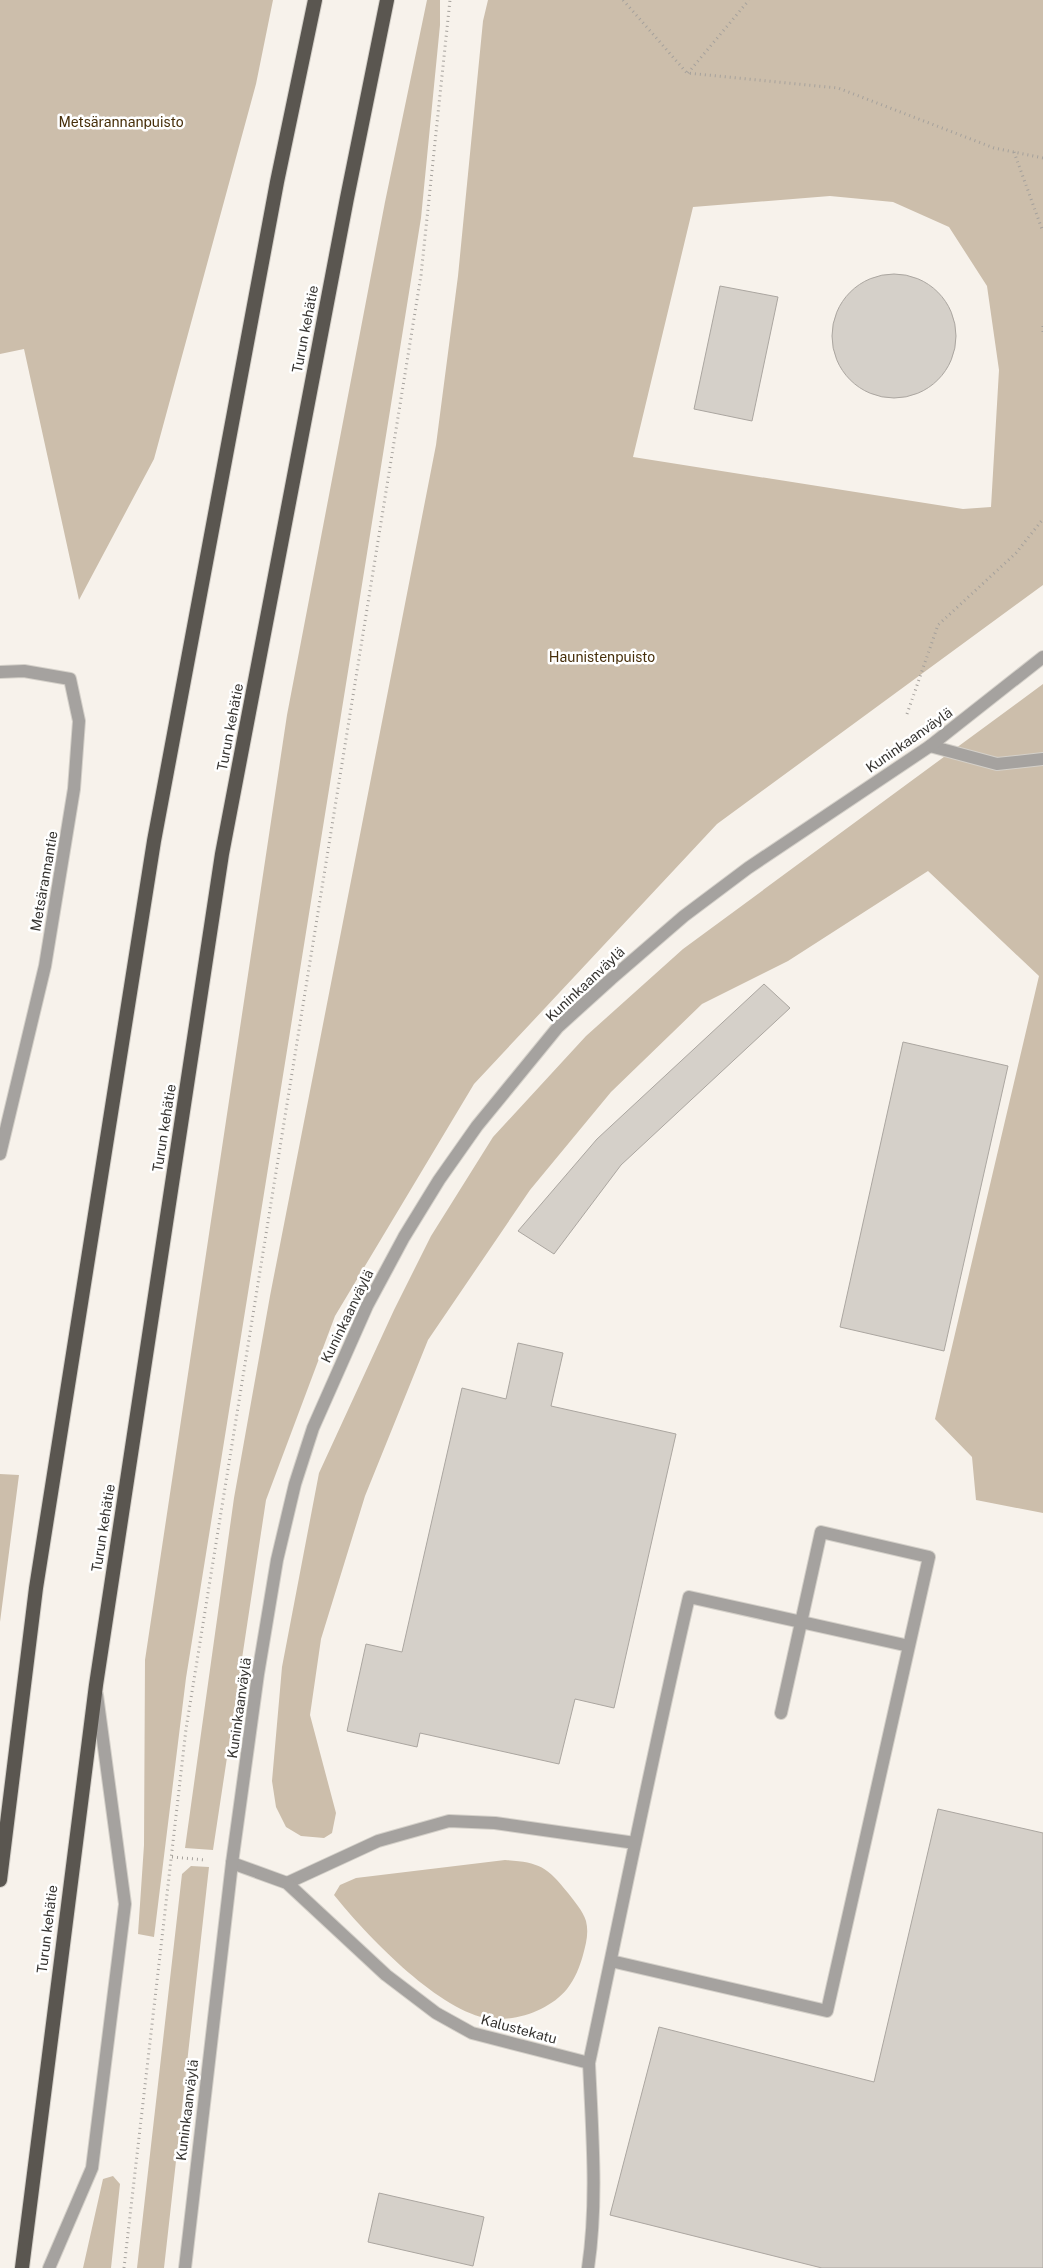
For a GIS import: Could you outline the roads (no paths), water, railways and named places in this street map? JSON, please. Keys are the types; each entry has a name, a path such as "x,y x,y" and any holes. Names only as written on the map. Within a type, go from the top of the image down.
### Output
{"highway":[{"path":"0,1880 36,1588 154,841 277,182 315,0"},
{"name":"Turun kehätie","path":"22,2268 41,2102 96,1685 222,854 346,198 387,0"}],"street":[{"name":"Kuninkaanväylä","path":"184,2268 232,1863 276,1570 295,1484 313,1428 362,1315 404,1237 439,1180 477,1126 558,1027 684,916 748,868 930,746 1043,657"},
{"name":"Metsärannantie","path":"0,672 24,671 70,679 79,721 74,789 45,966 0,1154"},
{"path":"930,746 997,764 1043,759"},
{"path":"611,1960 827,2011 929,1557 820,1532 781,1713"},
{"path":"588,2268 592,2243 593,2160 589,2063 689,1597 909,1646"},
{"path":"49,2268 92,2168 125,1904 96,1685"},
{"path":"287,1883 378,1842 449,1821 496,1823 635,1843"},
{"name":"Kalustekatu","path":"232,1863 287,1883 386,1975 436,2013 472,2033 589,2063"}],"park label":[{"name":"Metsärannanpuisto","path":"121,122"},
{"name":"Haunistenpuisto","path":"602,657"}]}
